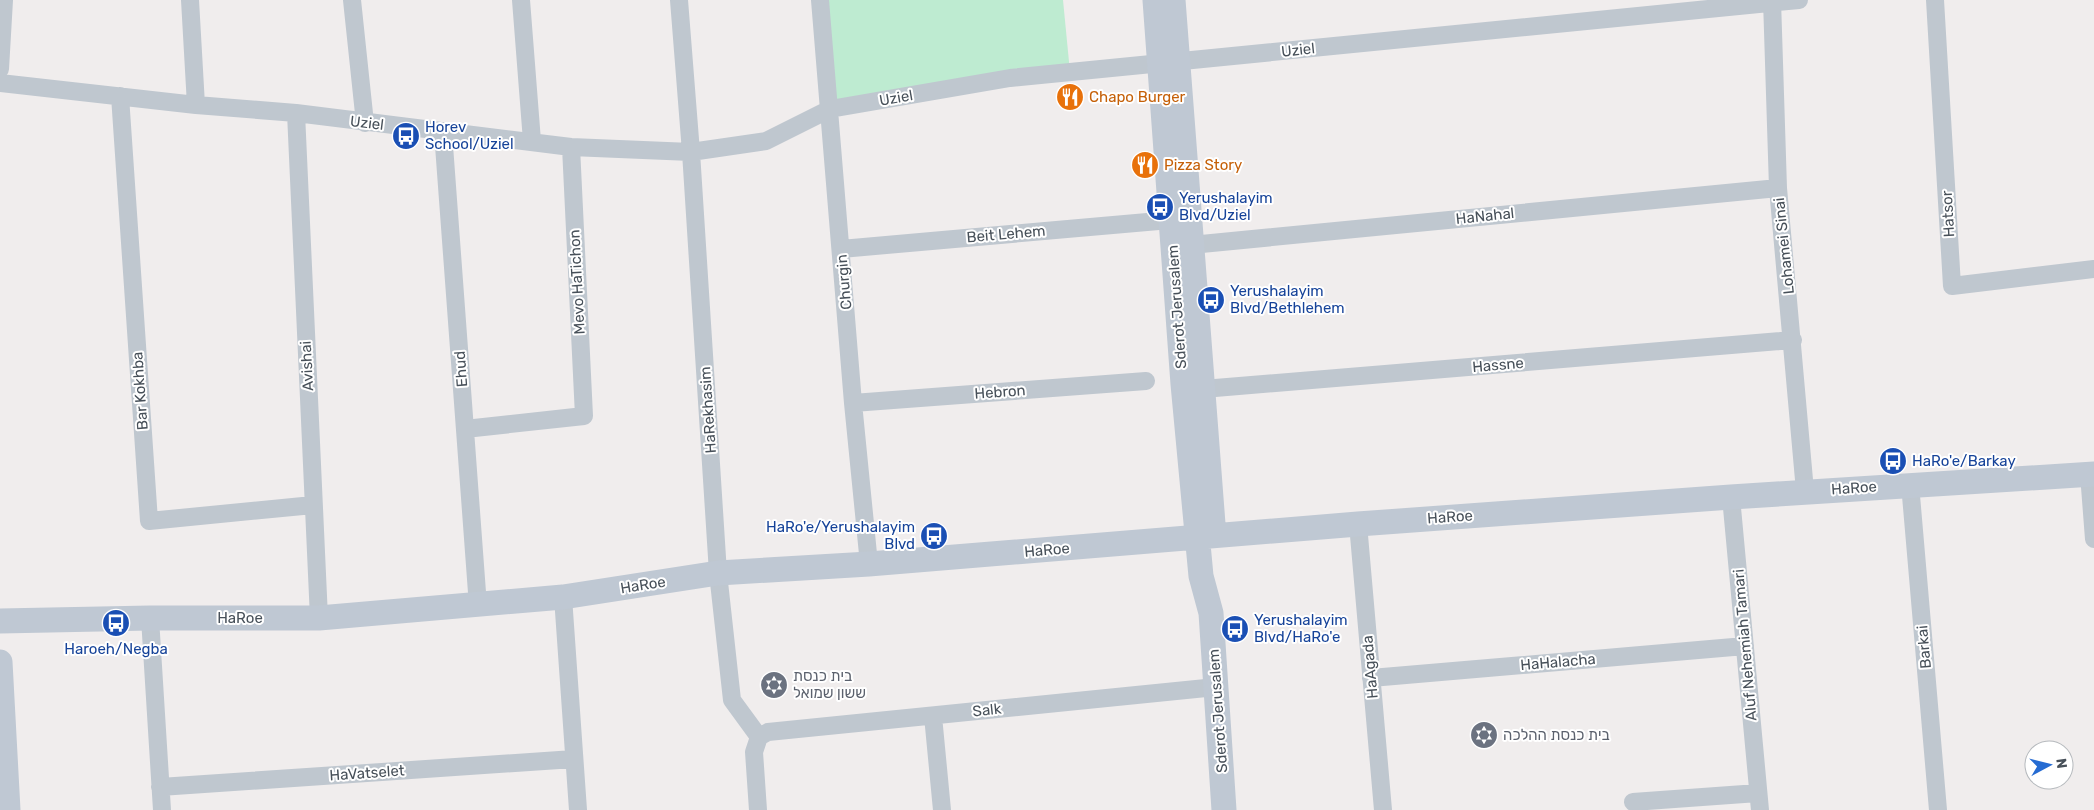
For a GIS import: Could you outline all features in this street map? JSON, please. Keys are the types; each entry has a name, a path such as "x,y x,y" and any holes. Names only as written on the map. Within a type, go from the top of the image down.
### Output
{"street":[{"path":"0,69 4,0"},
{"path":"190,0 196,105"},
{"path":"352,0 365,123"},
{"path":"521,0 532,141"},
{"name":"HaRekhasim","path":"679,0 691,152 718,573 732,700 759,737"},
{"name":"Churgin","path":"820,0 853,403 869,564"},
{"name":"Sderot Jerusalem","path":"1155,0 1168,63 1191,245 1203,389 1206,537"},
{"name":"Sderot Jerusalem","path":"1173,0 1168,63 1170,220 1206,537 1218,575 1211,613 1224,810"},
{"name":"Uziel","path":"0,83 196,105 296,113 571,147 691,152 766,141 830,109 1010,78 1772,1 1799,0"},
{"name":"Hatsor","path":"1935,0 1952,286 2094,269"},
{"name":"Lohamei Sinai","path":"1772,1 1778,188 1805,492"},
{"name":"Bar Kokhba","path":"120,96 149,521 313,505"},
{"name":"Avishai","path":"296,113 319,618"},
{"name":"Ehud","path":"443,132 478,606"},
{"name":"Mevo HaTichon","path":"465,429 584,416 571,147"},
{"name":"HaNahal","path":"1191,245 1778,188"},
{"name":"Beit Lehem","path":"841,249 1170,220"},
{"name":"Hassne","path":"1203,389 1793,340"},
{"name":"Hebron","path":"853,403 1146,380"},
{"path":"2091,474 2094,539"},
{"name":"HaRoe","path":"0,621 150,618 319,618 563,598 718,573 869,564 1358,524 1910,484 2091,474"},
{"name":"Barkai","path":"1910,484 1938,810"},
{"name":"Aluf Nehemiah Tamari","path":"1633,802 1759,801 1731,497"},
{"name":"HaAgada","path":"1358,524 1383,810"},
{"path":"563,598 578,810"},
{"path":"150,618 162,810"},
{"name":"HaHalacha","path":"1370,678 1745,646"},
{"path":"0,662 5,794"},
{"name":"Salk","path":"759,737 768,732 1216,687"},
{"path":"933,716 942,810"},
{"path":"758,810 754,752 759,737"},
{"name":"HaVatselet","path":"160,787 574,759"}],"green space":[{"path":"826,0 1063,0 1070,72 835,101"}],"place":[{"name":"Chapo Burger","path":"1070,97"},
{"name":"Horev School/Uziel","path":"406,136"},
{"name":"Pizza Story","path":"1145,165"},
{"name":"Yerushalayim Blvd/Uziel","path":"1160,207"},
{"name":"Yerushalayim Blvd/Bethlehem","path":"1211,300"},
{"name":"HaRo'e/Barkay","path":"1893,461"},
{"name":"HaRo'e/Yerushalayim Blvd","path":"934,536"},
{"name":"Haroeh/Negba","path":"116,623"},
{"name":"Yerushalayim Blvd/HaRo'e","path":"1235,629"},
{"name":"בית כנסת ששון שמואל","path":"774,685"},
{"name":"בית כנסת ההלכה","path":"1484,735"}]}
